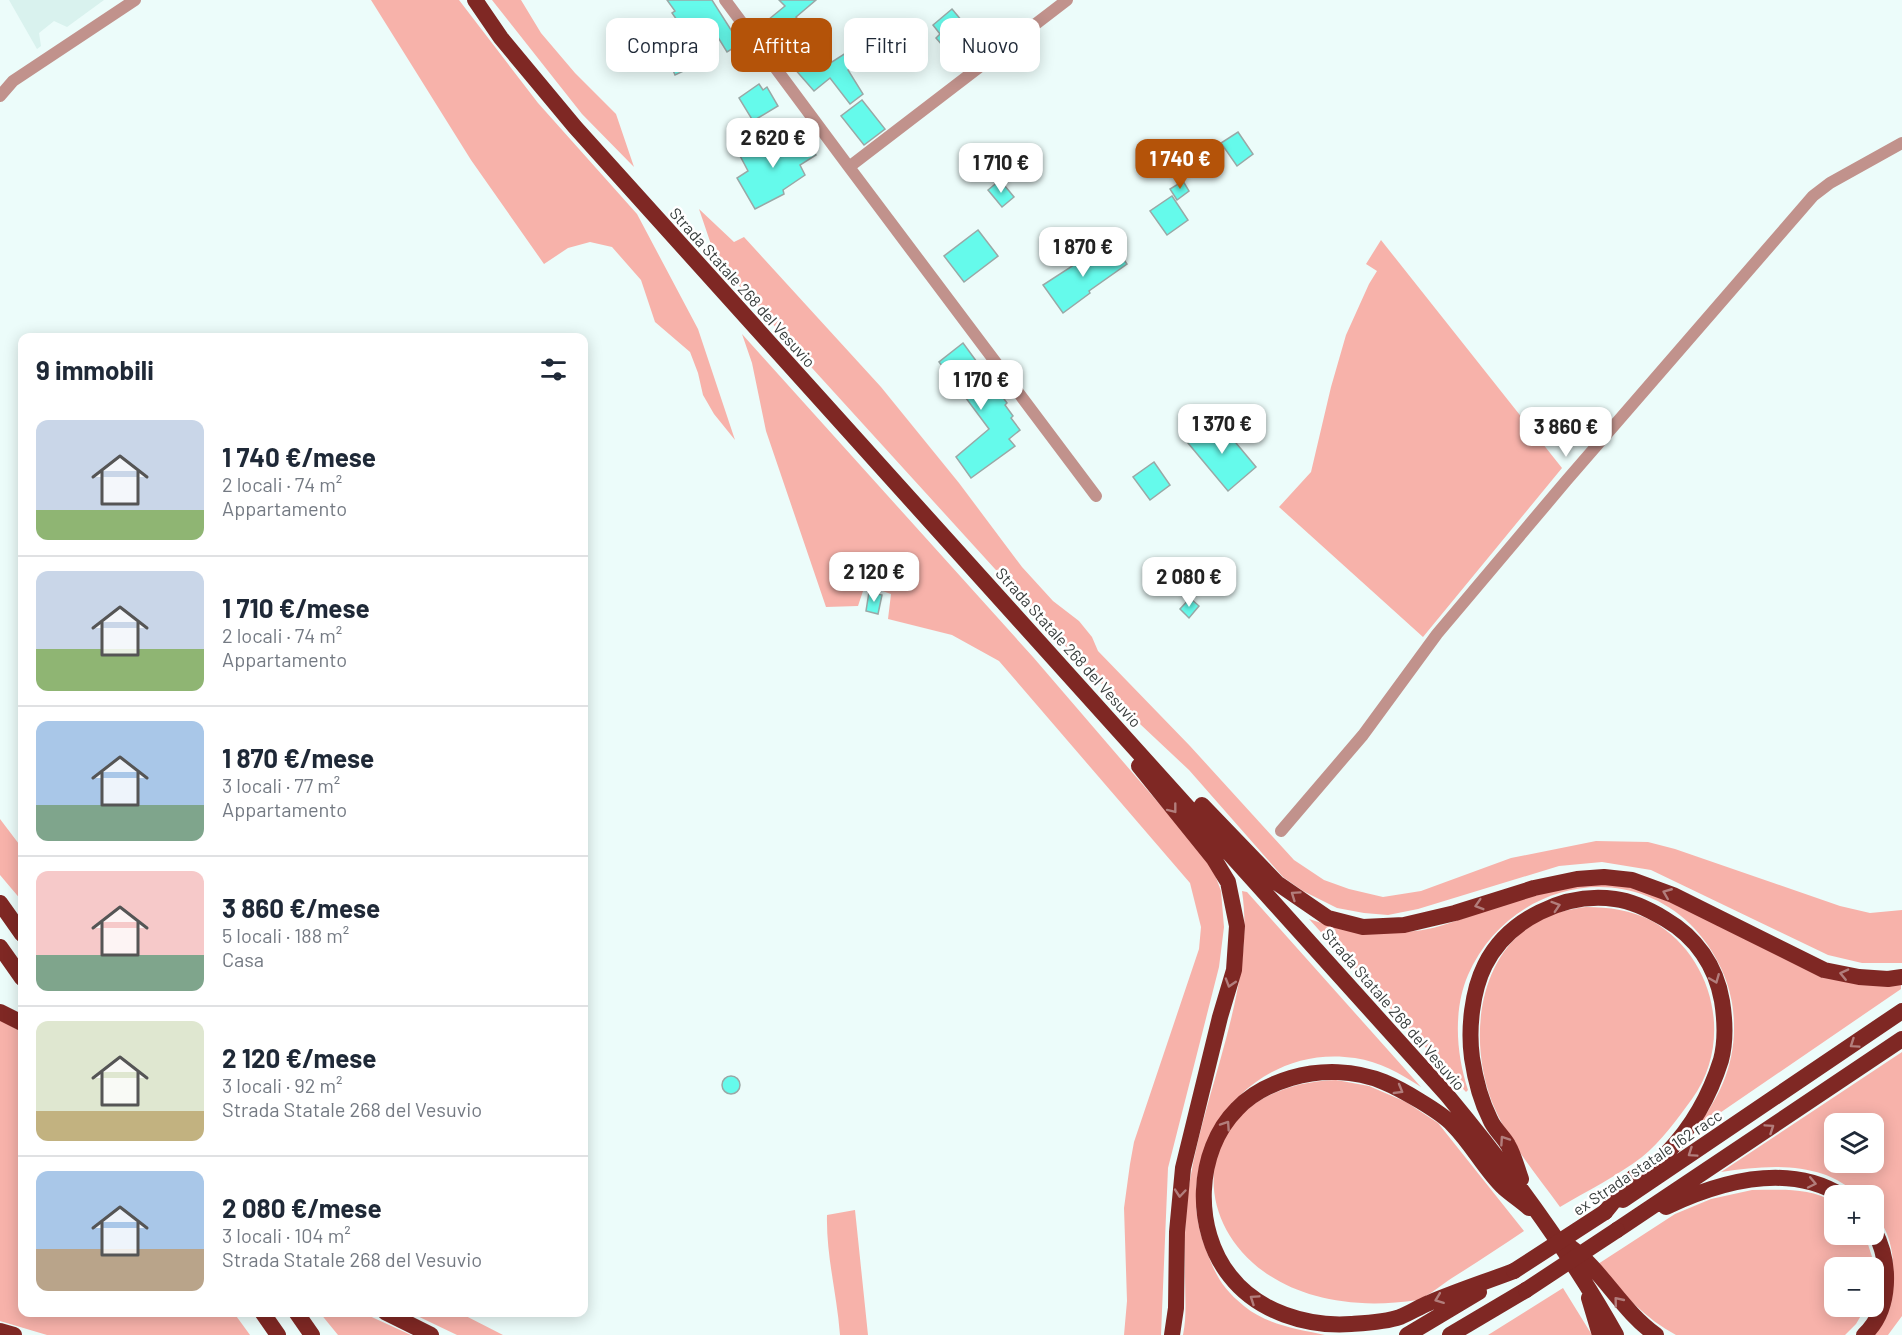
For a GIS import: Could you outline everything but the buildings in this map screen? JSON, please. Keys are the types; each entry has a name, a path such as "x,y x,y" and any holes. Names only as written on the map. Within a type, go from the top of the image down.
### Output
{"highway":[{"name":"Strada Statale 268 del Vesuvio","path":"475,0 501,38 575,127 1440,1087 1526,1194 1583,1277 1616,1335"},
{"path":"1102,710 1143,771 1214,859 1228,882 1235,909 1237,946 1234,970 1220,1017 1183,1168 1177,1232 1176,1308 1172,1335"},
{"path":"1140,752 1196,799 1277,882 1328,918 1363,927 1404,925 1455,913 1533,888 1566,881 1604,877 1632,880 1673,895 1824,970 1859,978 1902,977"},
{"path":"1526,1194 1509,1147 1490,1120 1480,1093 1472,1057 1472,1018 1478,983 1485,964 1495,950 1525,920 1555,904 1589,899 1615,899 1649,909 1680,927 1704,954 1719,987 1725,1022 1722,1057 1697,1117 1666,1154 1634,1178 1605,1212"},
{"path":"0,903 18,928"},
{"path":"0,946 18,972"},
{"name":"ex Strada statale 162 racc","path":"1407,1335 1514,1271 1605,1212 1902,1011"},
{"path":"0,1012 18,1021"},
{"path":"1450,1335 1526,1290 1902,1039"},
{"path":"1514,1271 1428,1304 1399,1318 1350,1324 1309,1323 1284,1316 1246,1293 1229,1275 1207,1229 1203,1198 1206,1167 1218,1136 1236,1109 1270,1084 1321,1071 1348,1073 1384,1082 1439,1113 1452,1123 1504,1188 1588,1260 1628,1312 1656,1335"},
{"path":"1617,1230 1704,1190 1756,1178 1805,1181 1824,1186"},
{"path":"1863,1335 1882,1305 1887,1275 1882,1245"},
{"path":"1583,1277 1600,1335"},
{"path":"1471,1335 1526,1290"},
{"path":"265,1317 277,1334"},
{"path":"299,1317 312,1335"},
{"path":"395,1317 431,1335"},
{"path":"0,1331 14,1335"}],"street":[{"path":"0,96 13,81 135,0"},
{"path":"725,0 1096,496"},
{"path":"849,167 1067,0"},
{"path":"1281,831 1363,735 1437,634 1813,196 1830,183 1902,143"}],"shaded area":[{"path":"9,0 104,0 67,27 54,21 39,33 41,46 37,49"},
{"path":"371,0 459,0 538,103 637,214 698,329 735,440 714,414 703,395 690,352 655,322 641,280 612,247 590,242 568,248 544,264 471,160"},
{"path":"492,0 521,0 541,33 575,73 616,114 634,167 582,114"},
{"path":"699,209 734,242 744,237 881,387 959,483 1022,567 1053,601 1079,621 1092,637 1098,651 1190,746 1294,860 1324,880 1383,897 1421,891 1511,858 1596,841 1648,842 1675,849 1840,906 1870,913 1902,910 1902,963 1862,963 1828,955 1651,870 1602,862 1559,866 1418,909 1388,915 1337,908 1303,891 1283,877 1189,770 1140,724 1056,636 792,346 716,259"},
{"path":"1381,240 1562,468 1423,637 1279,507 1311,472 1346,335 1377,271 1366,264"},
{"path":"742,334 1033,657 1211,864 1221,891 1224,927 1219,967 1168,1168 1161,1335 1124,1335 1127,1301 1124,1208 1134,1142 1199,949 1201,927 1190,883 999,661 952,635 888,619 891,594 865,585 858,606 826,607 766,431 752,363"},
{"path":"0,819 18,843 18,896 0,875"},
{"path":"1603,882 1649,891 1818,972 1901,985 1901,989 1692,1132 1713,1103 1727,1072 1734,1039 1732,1003 1722,970 1705,941 1690,924 1662,903 1631,891 1599,887 1567,891 1536,902 1509,920 1486,945 1468,975 1463,989 1458,1032 1461,1062 1468,1090 1466,1092 1309,919 1357,931 1391,933 1424,930 1532,894"},
{"path":"1242,891 1247,892 1421,1087 1373,1062 1355,1058 1317,1058 1282,1067 1252,1085 1227,1110 1209,1140 1198,1174 1197,1210 1205,1247 1220,1280 1236,1299 1262,1318 1325,1335 1183,1335 1188,1192 1197,1145 1236,999 1242,962 1244,926"},
{"path":"1586,907 1620,910 1644,917 1673,936 1690,955 1703,977 1711,1001 1714,1026 1712,1052 1705,1076 1692,1099 1656,1144 1622,1171 1560,1207 1517,1147 1495,1109 1486,1085 1481,1059 1482,1006 1489,980 1500,957 1517,937 1544,918"},
{"path":"0,1020 18,1030 18,1317 237,1317 250,1335 47,1335 0,1321"},
{"path":"1902,1052 1902,1316 1888,1335 1870,1335 1878,1317 1884,1317 1884,1303 1892,1274 1891,1248 1884,1228 1884,1185 1845,1185 1823,1174 1798,1168 1760,1168 1721,1172"},
{"path":"1336,1080 1369,1086 1406,1102 1438,1123 1524,1231 1418,1300 1339,1301 1279,1281 1238,1248 1217,1206 1215,1162 1234,1122 1275,1093"},
{"path":"1752,1190 1794,1190 1824,1197 1824,1245 1868,1245 1872,1257 1824,1257 1824,1317 1860,1317 1856,1324 1845,1335 1676,1335 1633,1303 1598,1264 1675,1214 1711,1199"},
{"path":"855,1210 868,1335 840,1335 828,1245 827,1215"},
{"path":"1563,1288 1592,1335 1488,1335"},
{"path":"323,1317 372,1317 411,1335 338,1335"},
{"path":"419,1317 468,1317 503,1335 457,1335"}]}
